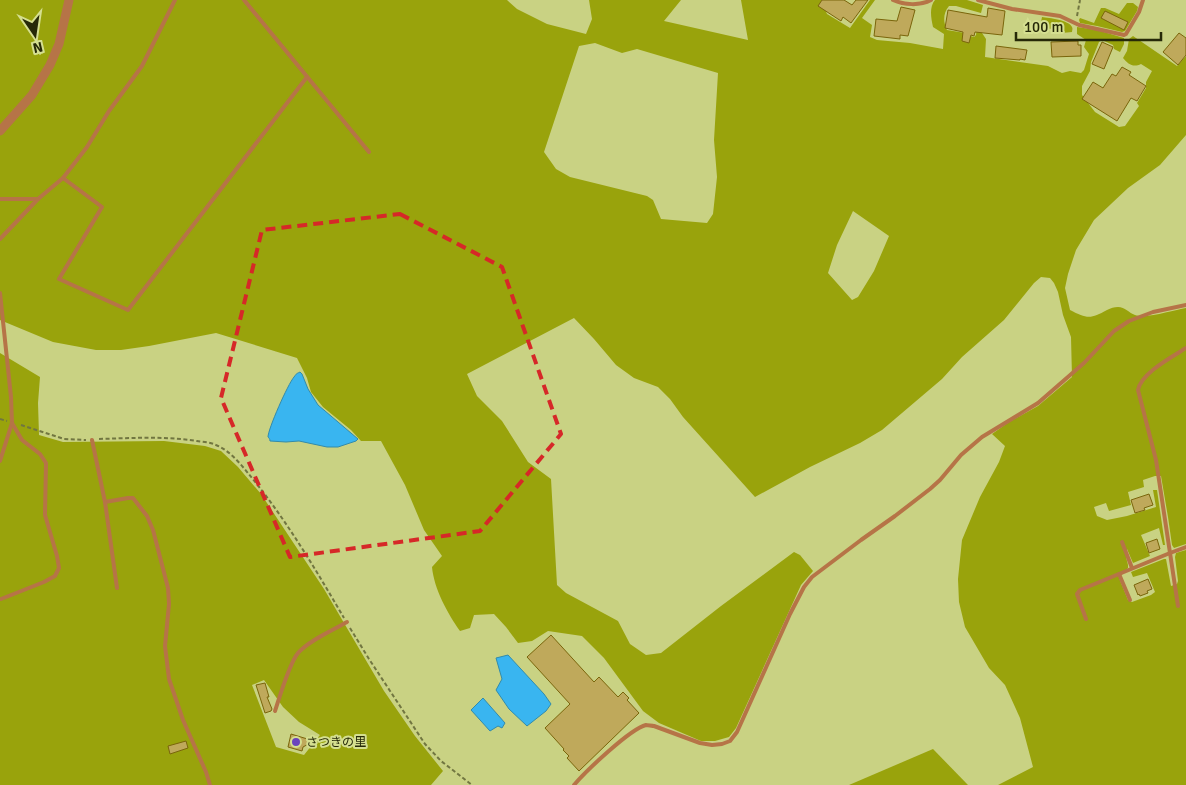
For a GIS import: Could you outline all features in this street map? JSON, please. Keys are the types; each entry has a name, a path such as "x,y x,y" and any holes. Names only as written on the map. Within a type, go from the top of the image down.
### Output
{"street":[{"path":"0,131 32,95 50,65 59,44 69,0"}],"lane":[{"path":"0,239 38,199 62,178 87,147 109,111 142,66 175,0"},
{"path":"244,0 369,152"},
{"path":"893,0 901,3 920,4 931,0"},
{"path":"978,0 988,1 1012,9 1060,16 1075,24 1124,35 1139,12 1143,0"},
{"path":"62,178 102,207 59,279 128,310 307,77"},
{"path":"0,199 38,199"},
{"path":"0,293 12,397 12,423 0,461"},
{"path":"574,785 633,732 647,725 700,743 712,745 730,741 737,732 804,587 812,577 930,489 961,455 982,437 1038,403 1084,363 1114,331 1129,321 1153,312 1186,305"},
{"path":"1178,606 1156,460 1138,390 1139,384 1151,372 1186,348"},
{"path":"0,593 0,599 44,582 55,576 58,568 57,556 45,515 46,462 40,454 22,440 12,423"},
{"path":"0,438 7,438"},
{"path":"92,440 105,502 117,588"},
{"path":"105,502 133,498 147,516 153,530 168,588 169,604 165,646 169,679 183,720 210,785"},
{"path":"1122,542 1132,568"},
{"path":"1086,619 1077,594 1080,590 1186,547"},
{"path":"1119,574 1130,600"},
{"path":"275,711 292,665 299,652 347,622"}],"path":[{"path":"1075,24 1080,0"},
{"path":"0,418 64,439 92,440 159,437 187,439 215,444 226,451 241,465 265,494 304,551 369,659 425,744 441,762 472,785"}],"highlighted area":[{"path":"400,214 502,267 561,434 480,531 290,557 221,398 262,230"}],"shaded area":[{"path":"0,0 507,0 517,9 547,24 586,34 592,19 589,0 681,0 664,21 748,40 741,0 821,0 827,14 850,28 870,0 875,0 862,18 872,25 870,37 877,40 943,49 944,34 933,27 931,13 933,3 935,0 967,0 983,5 981,13 949,6 944,21 947,30 965,33 974,37 976,35 978,19 981,21 982,33 986,39 985,57 1048,66 1062,73 1070,71 1081,73 1084,70 1089,54 1084,47 1086,40 1077,34 1077,27 1097,30 1124,38 1124,44 1120,52 1114,49 1113,45 1102,40 1099,42 1091,62 1090,71 1082,86 1082,95 1095,112 1119,127 1125,126 1139,106 1137,103 1146,88 1146,82 1152,71 1141,64 1131,65 1123,58 1127,51 1129,39 1133,36 1177,66 1186,56 1186,135 1160,165 1128,188 1094,220 1076,250 1065,288 1070,310 1089,317 1117,307 1140,316 1186,308 1186,544 1174,548 1172,545 1161,476 1143,480 1144,487 1128,492 1131,505 1109,511 1106,503 1094,507 1097,516 1107,520 1127,516 1156,507 1153,490 1157,490 1165,545 1163,545 1159,528 1141,535 1150,556 1133,563 1127,549 1128,568 1119,578 1128,600 1132,602 1155,592 1147,573 1133,577 1131,572 1166,559 1171,586 1177,584 1176,553 1186,550 1186,785 998,785 1033,767 1020,718 1005,685 989,668 965,627 959,602 958,579 962,540 980,497 999,462 1005,446 992,434 1038,406 1072,377 1071,337 1063,315 1058,292 1050,278 1041,277 1034,283 1004,320 962,357 942,379 882,430 755,497 658,387 634,378 616,365 574,318 467,374 477,396 502,421 528,462 551,479 557,585 566,593 618,621 630,644 646,655 661,653 794,552 800,555 813,571 801,585 736,728 729,737 715,741 701,741 659,723 643,711 604,658 582,636 548,631 532,641 518,643 494,614 474,615 470,628 460,631 442,601 433,575 432,567 442,556 424,530 405,485 381,441 361,441 351,430 323,407 311,392 307,378 297,358 216,333 121,350 96,350 53,342 0,320","holes":["595,43 622,53 637,49 718,73 714,140 717,177 713,214 707,223 661,219 653,200 647,196 570,177 556,169 544,152 579,46","853,211 889,236 874,271 858,297 852,300 828,273 837,245"]},
{"path":"1127,3 1133,3 1138,7 1125,31 1122,32 1080,23 1080,18 1094,23 1101,8 1119,14"},
{"path":"1042,17 1067,23 1072,27 1072,32 1055,32 1052,29 1040,27"},
{"path":"0,353 40,377 38,403 39,435 63,442 164,441 205,446 221,451 238,467 261,494 324,589 384,691 415,736 443,771 431,785 0,785","holes":["264,680 283,707 299,722 320,735 304,755 276,747 252,685"]},
{"path":"933,749 968,785 849,785"}],"water":[{"path":"300,372 318,405 358,439 356,441 338,447 327,447 299,441 270,441 268,437 271,425 291,381"},
{"path":"508,655 551,704 546,711 527,726 509,709 496,690 502,679 496,658"},
{"path":"483,698 505,723 502,728 498,726 490,731 471,710"}],"building":[{"path":"822,0 844,0 852,5 856,0 868,0 851,23 843,17 841,21 818,6"},
{"path":"901,7 915,10 908,36 900,35 900,39 874,36 876,19 897,21"},
{"path":"988,8 1005,11 1002,35 975,32 974,36 971,35 969,43 962,41 963,32 945,28 948,10 987,17"},
{"path":"1105,11 1128,22 1124,30 1101,18"},
{"path":"1179,33 1186,38 1186,55 1178,65 1163,52"},
{"path":"1078,41 1078,45 1081,45 1081,56 1052,57 1051,42"},
{"path":"1102,42 1113,47 1104,69 1092,64"},
{"path":"996,46 1027,50 1025,60 995,58"},
{"path":"1122,67 1131,72 1129,75 1146,86 1137,101 1131,98 1117,121 1082,99 1093,82 1103,88 1112,74 1116,76"},
{"path":"1149,494 1153,505 1135,513 1131,500"},
{"path":"1157,539 1160,549 1149,553 1146,543"},
{"path":"1148,579 1152,589 1147,591 1148,593 1138,595 1134,585"},
{"path":"551,635 594,682 599,677 618,697 623,692 629,698 627,700 639,713 579,771 567,758 569,756 564,749 545,728 570,704 527,657"},
{"path":"265,683 269,697 267,697 272,709 265,713 256,685"},
{"name":"さつきの里","path":"291,734 314,741 303,747 302,751 288,747"},
{"path":"186,741 188,748 170,754 168,746"}],"place":[{"name":"さつきの里","path":"296,742"}]}
